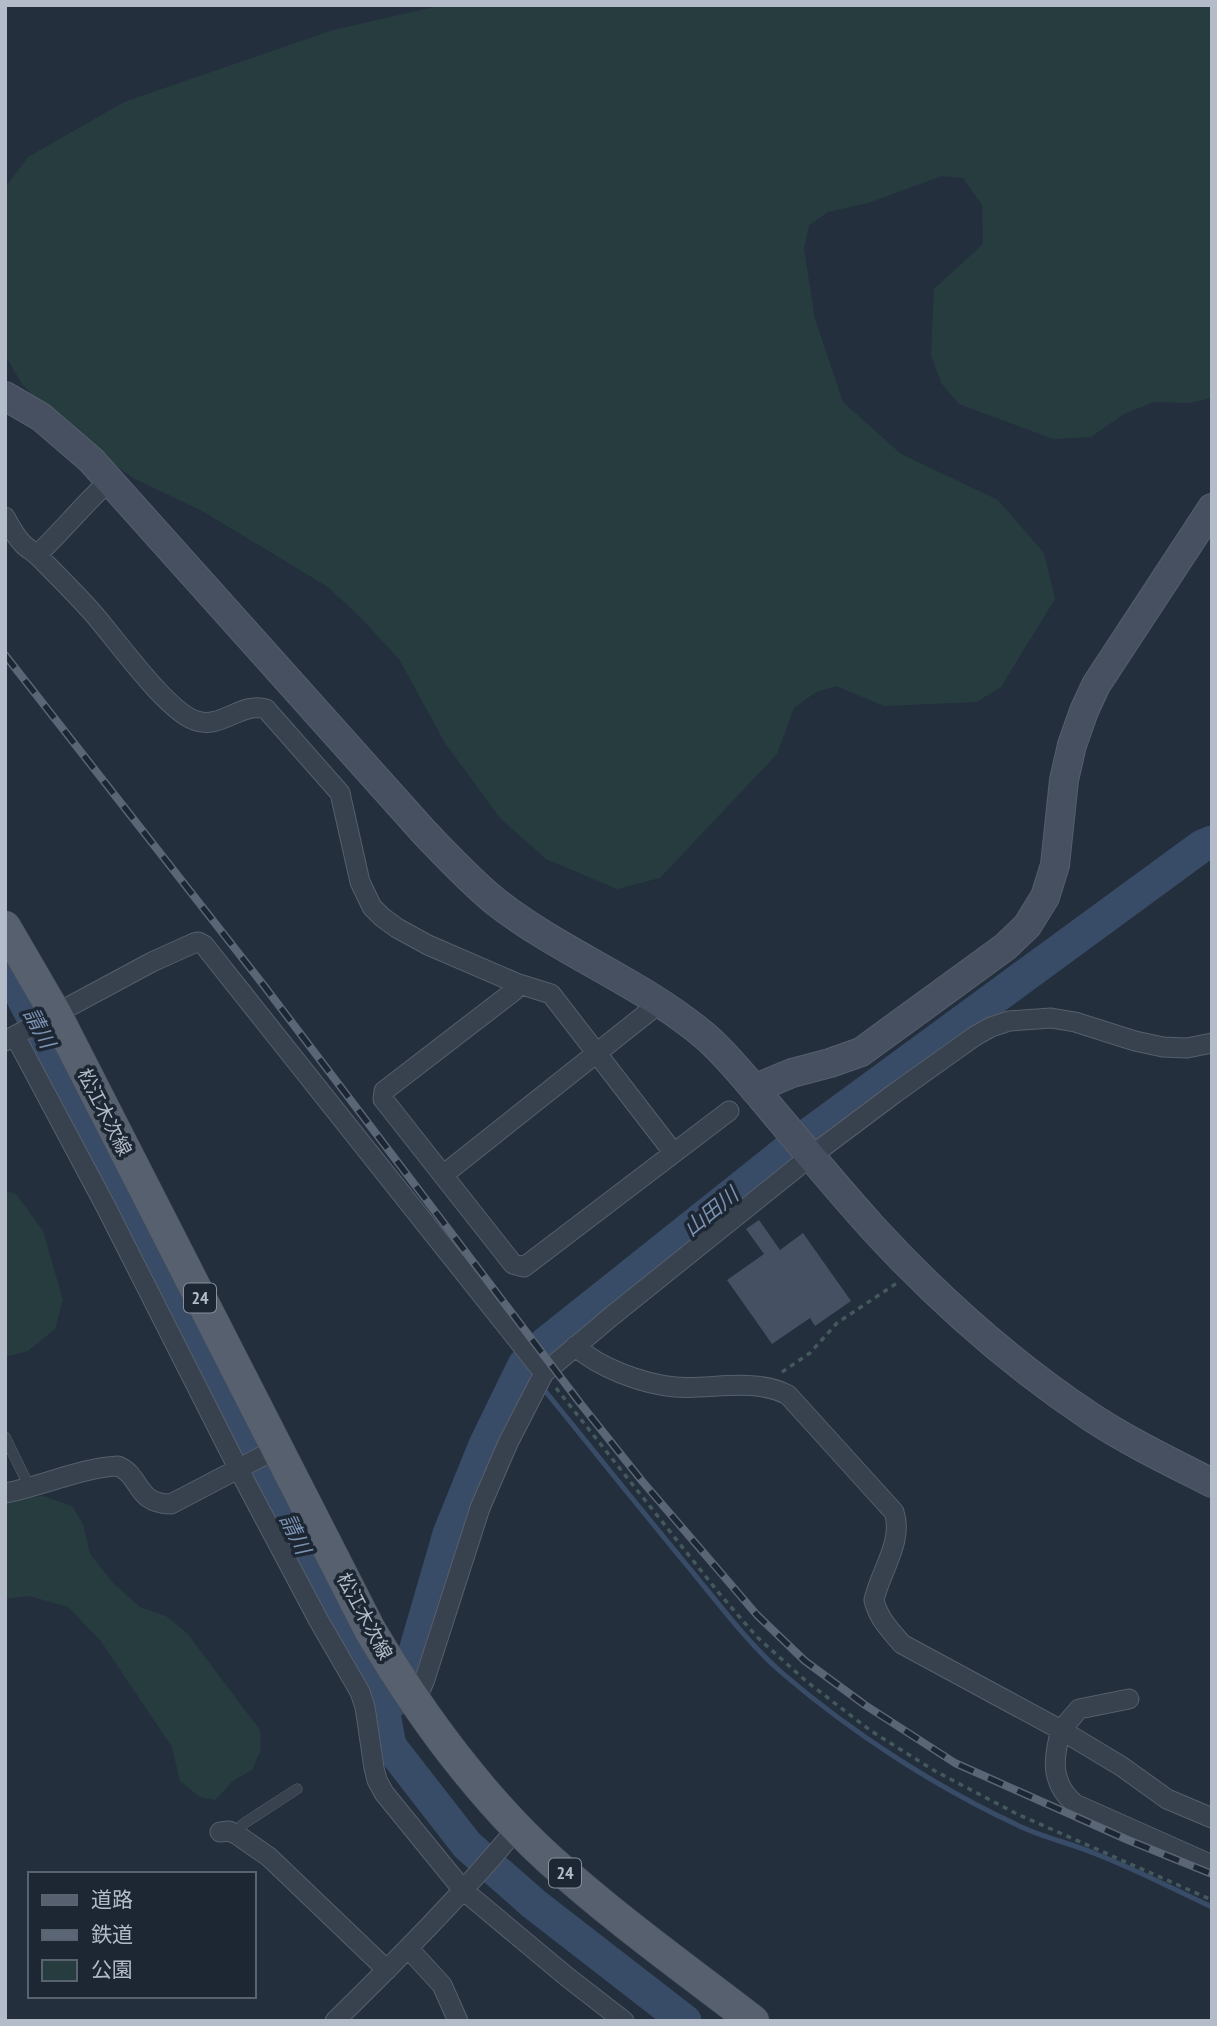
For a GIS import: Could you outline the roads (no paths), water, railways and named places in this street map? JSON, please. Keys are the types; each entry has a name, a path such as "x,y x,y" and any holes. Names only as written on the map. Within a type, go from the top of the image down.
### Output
{"main road":[{"name":"松江木次線","path":"5,927 55,1013 272,1451 370,1630 406,1688 453,1753 517,1828 580,1886 753,2021"}],"street":[{"path":"5,396 41,417 91,460 424,832 496,902 661,1002 707,1038 881,1237 996,1348 1094,1418 1212,1483"},
{"path":"37,555 110,480"},
{"path":"754,1089 792,1073 861,1052 1005,947 1027,926 1045,897 1055,865 1065,780 1072,745 1083,712 1096,685 1212,508"},
{"path":"5,517 18,538 92,611 159,691 191,720 212,723 255,707 266,709 340,793 360,882 372,907 382,917 428,945 516,983 551,994 673,1152"},
{"path":"535,1362 205,945 198,942 188,945 10,1038 105,1205 319,1621 360,1692 377,1780 384,1793 466,1887 566,1976 624,2021"},
{"path":"516,983 514,991 384,1091 383,1100 513,1264 524,1267 729,1111"},
{"path":"443,1175 661,1002"},
{"path":"535,1362 575,1346 803,1146 895,1093 991,1027 1027,1018 1063,1020 1163,1047 1186,1048 1212,1043"},
{"path":"575,1346 585,1355 606,1366 653,1383 676,1387 760,1387 779,1391 794,1401 894,1512 897,1520 894,1543 874,1600 876,1609 902,1644 1061,1730 1121,1766 1167,1799 1212,1818"},
{"path":"406,1688 424,1682 480,1508 509,1443 535,1362"},
{"path":"5,1493 30,1489 90,1470 118,1466 128,1473 146,1497 155,1502 171,1504 272,1451"},
{"path":"1129,1699 1079,1709 1061,1730 1055,1751 1059,1784 1075,1804 1212,1865"},
{"path":"335,2021 466,1887 517,1828"},
{"path":"228,1833 281,1868 387,1970"},
{"path":"408,1948 442,1985 458,2021"}],"lane":[{"path":"5,1437 30,1489"},
{"path":"228,1833 297,1789"}],"waterway":[{"name":"山田川","path":"391,1703 413,1658 449,1534 485,1445 524,1365 546,1343 798,1142 1202,846 1212,842"},
{"name":"請川","path":"5,964 167,1274 385,1719 390,1746 467,1845 534,1904 685,2021"},
{"name":"山田川","path":"524,1365 529,1372"},
{"path":"546,1392 745,1635 781,1672 809,1695 898,1759 994,1814 1043,1836 1111,1860 1212,1907"}],"railway":[{"path":"5,655 265,987 580,1403 642,1481 757,1615 805,1661 865,1705 955,1763 1212,1874"}]}
